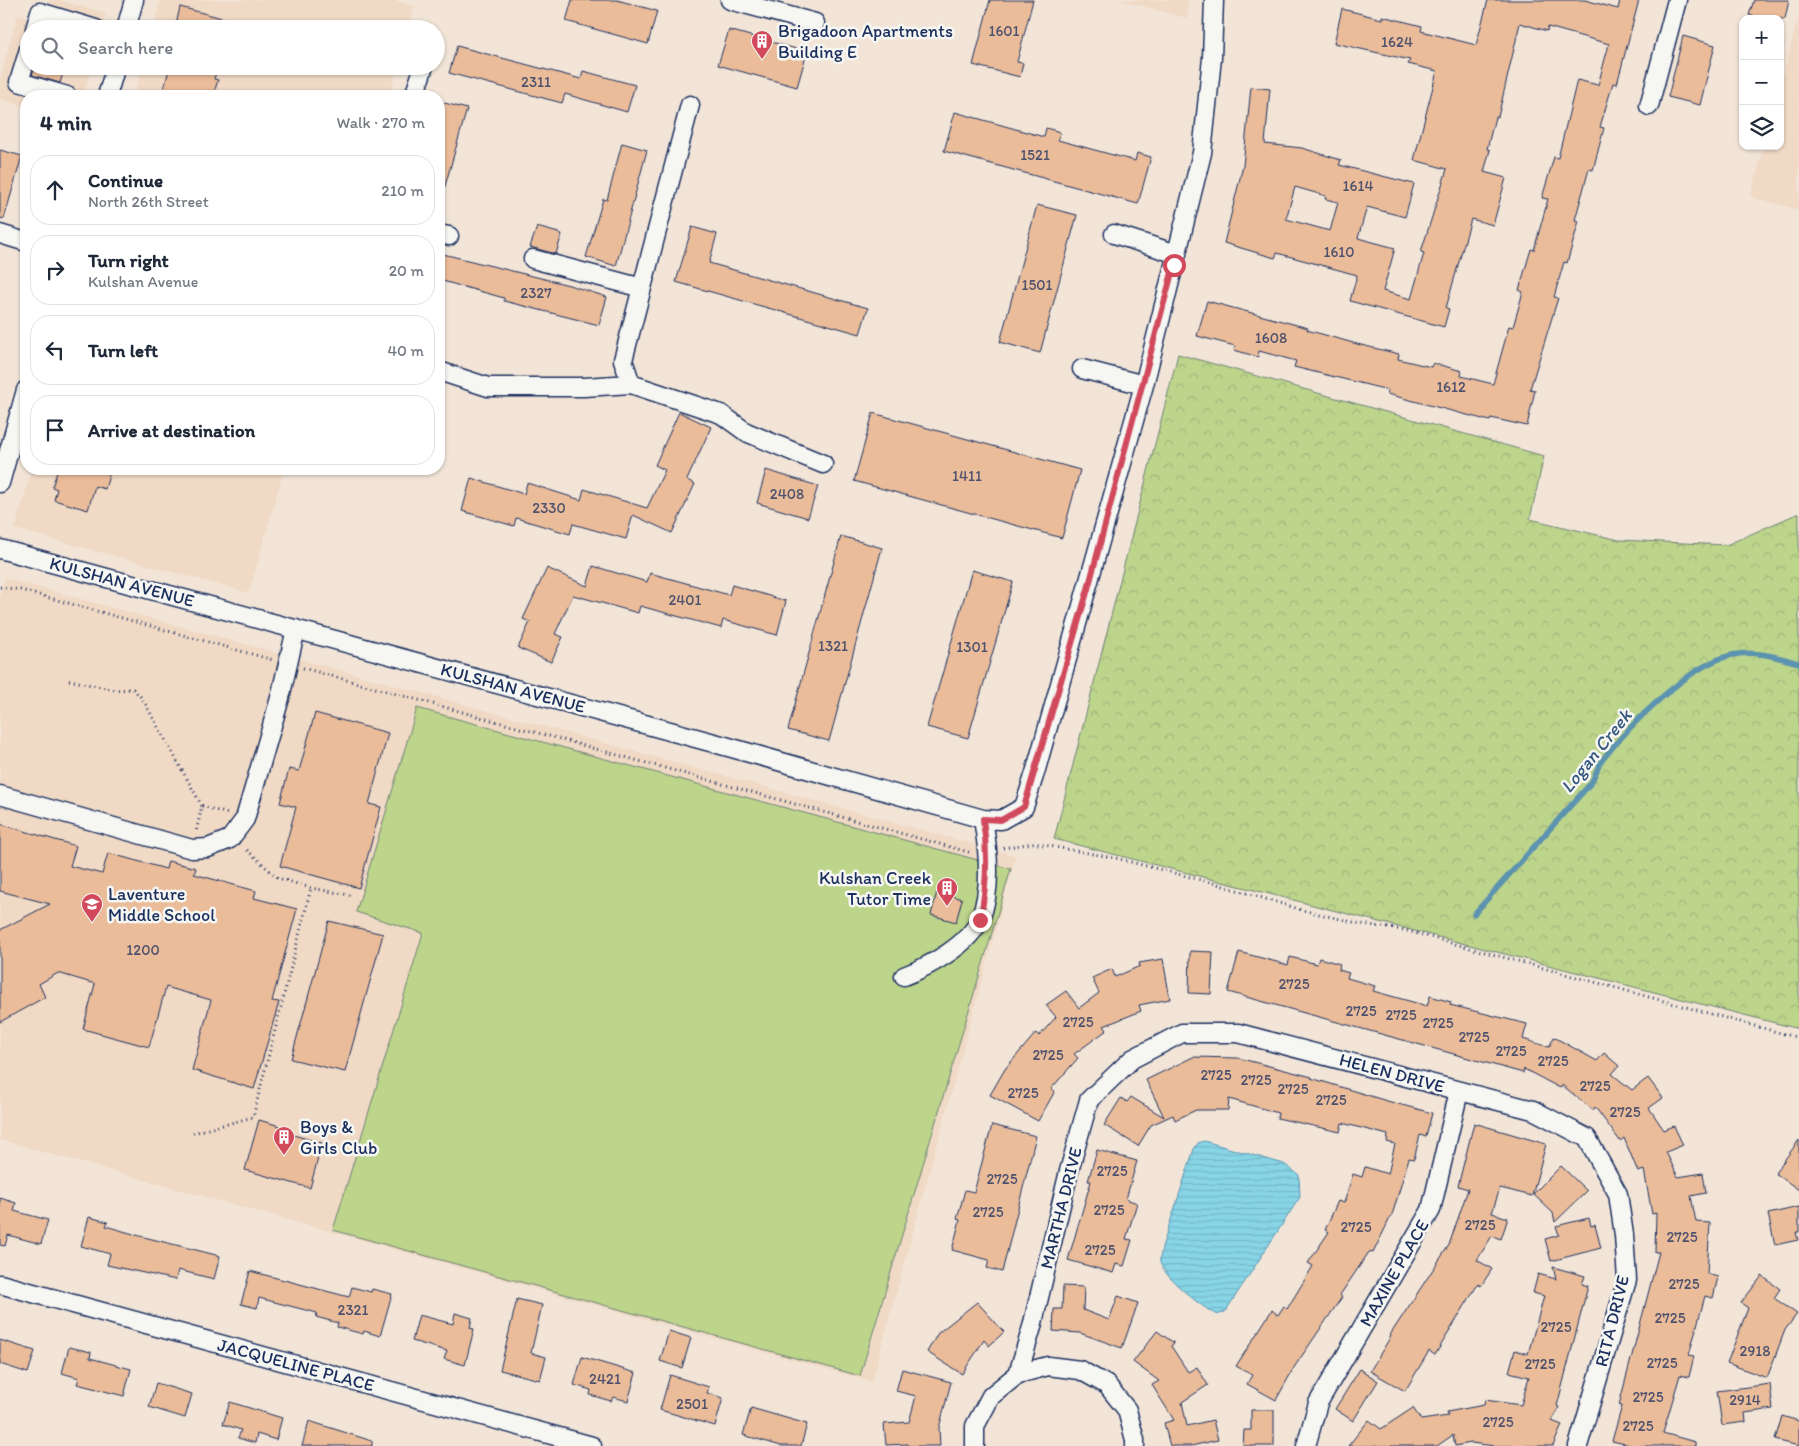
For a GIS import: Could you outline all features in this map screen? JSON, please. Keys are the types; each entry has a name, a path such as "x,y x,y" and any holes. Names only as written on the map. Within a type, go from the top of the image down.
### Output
{"street":[{"path":"128,20 134,0"},
{"path":"730,0 816,23"},
{"path":"1082,370 1144,386 1205,133 1214,0"},
{"path":"1649,106 1677,0"},
{"path":"38,20 40,12 66,20"},
{"path":"21,75 19,82 46,90"},
{"path":"110,90 114,75"},
{"path":"416,90 421,75"},
{"path":"631,384 623,360 690,105"},
{"path":"0,234 20,240"},
{"path":"1114,234 1177,254"},
{"path":"533,259 642,288"},
{"path":"445,373 488,387 584,387 631,384 721,414 746,432 823,464"},
{"name":"KULSHAN AVENUE","path":"0,549 724,746 983,819 1001,820 1024,807 1144,386"},
{"path":"0,483 20,411"},
{"path":"0,795 192,849 208,848 230,839 245,819 280,698 296,629"},
{"path":"904,976 948,955 980,920 984,899 988,850 983,819"},
{"name":"HELEN DRIVE","path":"1132,1059 1182,1033 1238,1032 1533,1110 1587,1138 1618,1194"},
{"name":"MARTHA DRIVE","path":"1018,1374 1032,1327 1069,1171 1089,1100 1132,1059"},
{"name":"MAXINE PLACE","path":"1306,1446 1318,1403 1431,1210 1459,1091"},
{"name":"RITA DRIVE","path":"1578,1446 1627,1280 1624,1235 1618,1194"},
{"name":"JACQUELINE PLACE","path":"0,1284 592,1446"},
{"path":"975,1446 975,1426 991,1396 1018,1374 1048,1366 1080,1370 1107,1385 1127,1410 1136,1440 1135,1446"}],"path":[{"path":"0,587 21,590 270,659"},
{"path":"295,666 971,854"},
{"path":"69,680 115,690 133,689 142,698 202,806 192,849"},
{"path":"1033,844 1115,858 1217,884 1302,910 1361,924 1404,930 1799,1038"},
{"path":"247,850 278,878 311,888 354,896"},
{"path":"193,1133 253,1117 311,888"}],"shaded area":[{"path":"48,0 59,0 106,13 104,20 42,20"},
{"path":"161,0 393,0 414,6 410,20 155,20"},
{"path":"1120,0 1189,0 1187,18"},
{"path":"18,14 39,20 20,20 20,75 89,75 85,90 20,90 20,105 0,99 0,79"},
{"path":"1799,15 1799,210 1750,197 1763,150 1784,150 1784,70"},
{"path":"140,75 396,75 392,90 136,90"},
{"path":"30,475 282,475 249,593 15,529"},
{"name":"Laventure Middle School","path":"5,578 1016,856 872,1382 0,1140 0,594"}],"green space":[{"path":"1178,354 1544,456 1530,519 1619,540 1726,545 1799,513 1799,1029 1054,839"},
{"path":"417,708 1011,869 860,1376 333,1230 423,933 356,912"}],"water":[{"path":"1204,1141 1284,1164 1299,1175 1300,1197 1225,1312 1217,1315 1176,1284 1163,1269 1160,1262 1162,1247 1194,1149 1198,1143"}],"building":[{"path":"572,0 617,0 657,11 648,44 566,21"},
{"path":"990,0 1033,0 1017,62 1023,63 1020,77 973,65"},
{"path":"1488,0 1585,0 1618,9 1620,0 1639,0 1617,84 1613,83 1600,127 1604,128 1593,170 1589,169 1575,220 1579,221 1567,263 1564,262 1554,297 1558,298 1530,389 1535,390 1527,426 1491,418 1490,421 1387,394 1388,390 1294,367 1296,361 1259,351 1258,357 1234,350 1235,346 1197,336 1207,301 1308,328 1307,330 1357,344 1399,354 1398,359 1431,367 1433,363 1462,371 1461,376 1493,384 1509,326 1513,327 1523,292 1519,290 1531,249 1534,250 1548,199 1542,198 1554,157 1558,158 1577,80 1598,85 1609,44 1548,27 1547,31 1520,23 1498,117 1495,117 1487,149 1490,150 1484,172 1506,178 1493,225 1471,219 1446,308 1449,309 1444,327 1350,301 1357,275 1277,253 1275,258 1224,243 1243,166 1251,87 1270,89 1265,144 1302,148 1341,160 1339,165 1414,184 1405,217 1367,207 1358,238 1395,248 1383,291 1411,299 1424,253 1421,252 1447,169 1414,160 1437,71 1408,64 1410,60 1334,43 1342,9 1422,26 1421,31 1476,45","holes":["1295,187 1326,196 1325,199 1338,202 1330,231 1286,219"]},
{"path":"1754,0 1789,0 1785,19 1784,15 1749,15"},
{"path":"180,7 230,20 177,20"},
{"name":"Brigadoon Apartments Building E","path":"729,30 807,52 797,87 718,65"},
{"path":"1683,36 1715,45 1700,105 1668,97"},
{"path":"457,46 581,79 583,71 635,85 627,112 565,94 562,103 449,73"},
{"path":"32,75 62,75 60,83"},
{"path":"168,75 215,75 214,79 218,80 215,90 164,90"},
{"path":"445,103 467,109 445,186"},
{"path":"955,112 1044,137 1046,128 1060,132 1058,140 1135,161 1137,153 1151,157 1138,204 944,151"},
{"path":"622,143 647,150 616,266 586,257 603,199 607,200"},
{"path":"0,150 20,155 20,163 4,219 0,218"},
{"path":"1037,205 1077,215 1040,353 1000,342"},
{"path":"537,227 562,234 556,254 530,247"},
{"path":"692,227 717,234 709,263 868,308 860,334 676,282"},
{"path":"445,254 569,285 607,297 599,325 504,301 504,298 445,282"},
{"path":"679,412 711,427 687,480 695,484 672,533 633,515 626,539 573,524 570,534 516,518 514,526 462,511 471,478 524,494 527,483 581,500 584,489 647,508 665,470 655,465"},
{"path":"873,413 1080,470 1062,538 854,481"},
{"path":"766,470 818,486 808,518 757,503"},
{"path":"56,475 109,475 105,489 95,486 88,510 54,500 57,489 52,487"},
{"path":"841,536 882,548 829,741 788,730"},
{"path":"593,566 647,582 650,573 729,595 732,585 786,601 777,635 723,620 721,628 640,606 638,613 573,595 555,634 563,637 551,662 518,648 530,622 523,619 547,568 587,586"},
{"path":"972,570 1013,582 968,738 927,727"},
{"path":"315,713 388,733 369,804 381,807 359,888 280,866 296,807 280,803 289,769 299,771"},
{"path":"0,824 76,846 70,866 102,874 108,853 166,869 168,861 196,868 194,874 256,891 254,898 297,909 272,1001 279,1002 254,1089 192,1070 211,1000 166,987 149,1047 83,1029 95,984 58,973 39,984 45,997 0,1022 0,930 50,904 0,891"},
{"name":"Kulshan Creek Tutor Time","path":"937,892 962,899 956,922 931,915"},
{"path":"329,921 383,934 345,1072 291,1059"},
{"path":"1190,951 1213,952 1211,994 1189,993"},
{"path":"1239,952 1288,965 1290,957 1317,964 1319,958 1340,964 1339,970 1349,973 1347,978 1375,986 1373,991 1427,1006 1430,996 1451,1002 1450,1005 1527,1024 1523,1039 1549,1047 1554,1037 1597,1061 1604,1053 1619,1066 1612,1074 1632,1090 1648,1078 1663,1098 1649,1108 1664,1130 1674,1126 1683,1145 1666,1152 1678,1177 1703,1173 1706,1193 1691,1196 1696,1222 1710,1223 1707,1274 1718,1277 1713,1298 1705,1296 1689,1355 1694,1356 1689,1377 1680,1375 1663,1433 1695,1442 1695,1446 1634,1446 1612,1441 1622,1406 1619,1405 1659,1252 1655,1252 1656,1213 1652,1214 1644,1170 1638,1172 1624,1138 1620,1141 1595,1107 1593,1110 1562,1085 1560,1088 1524,1069 1523,1073 1228,992"},
{"path":"1163,959 1170,999 1139,1005 1141,1011 1104,1026 1107,1030 1074,1054 1078,1058 1051,1089 1055,1091 1038,1121 990,1095 1005,1069 1036,1033 1039,1036 1056,1017 1046,1005 1066,991 1079,1008 1099,993 1092,978 1112,969 1115,977 1140,966 1139,963"},
{"path":"1193,1057 1238,1058 1312,1077 1432,1113 1426,1137 1420,1135 1414,1159 1409,1158 1393,1212 1373,1253 1369,1252 1340,1295 1342,1297 1295,1366 1276,1400 1247,1384 1252,1375 1236,1366 1272,1310 1278,1315 1284,1306 1287,1309 1313,1266 1308,1263 1329,1232 1325,1230 1338,1201 1344,1203 1353,1174 1362,1177 1365,1167 1388,1174 1395,1144 1387,1142 1388,1135 1342,1123 1340,1132 1277,1118 1278,1113 1229,1099 1228,1110 1196,1110 1175,1120 1173,1115 1151,1125 1138,1146 1104,1125 1121,1098 1127,1102 1131,1097 1164,1117 1146,1080"},
{"name":"Boys & Girls Club","path":"259,1120 280,1126 279,1131 322,1143 310,1188 245,1170"},
{"path":"1474,1123 1546,1144 1532,1196 1500,1188 1492,1213 1508,1218 1501,1239 1492,1236 1477,1260 1492,1269 1481,1286 1478,1284 1435,1355 1429,1351 1405,1391 1370,1371 1390,1335 1449,1245 1468,1189 1458,1186"},
{"path":"992,1125 1036,1136 1002,1272 987,1268 989,1260 952,1250 960,1220 957,1219 965,1190 974,1192"},
{"path":"1799,1140 1799,1190 1775,1173"},
{"path":"1097,1150 1137,1161 1126,1199 1137,1203 1126,1239 1132,1240 1124,1266 1116,1264 1113,1273 1068,1260 1091,1181 1088,1181"},
{"path":"1561,1166 1587,1191 1555,1222 1553,1213 1533,1194"},
{"path":"0,1198 16,1203 14,1211 48,1220 41,1244 8,1235 5,1246 0,1245"},
{"path":"1799,1207 1799,1232 1796,1232 1798,1240 1775,1245 1768,1214"},
{"path":"89,1217 108,1222 106,1226 220,1256 214,1279 178,1270 176,1280 107,1265 110,1254 81,1246"},
{"path":"1589,1218 1591,1226 1595,1225 1601,1248 1551,1261 1545,1239 1559,1235 1556,1226"},
{"path":"1553,1267 1585,1276 1582,1284 1588,1286 1557,1406 1559,1407 1552,1421 1562,1425 1553,1446 1495,1446 1471,1443 1455,1446 1453,1435 1437,1446 1348,1446 1369,1420 1381,1429 1413,1408 1421,1420 1448,1416 1447,1412 1484,1405 1485,1400 1521,1405 1529,1377 1509,1372 1515,1350 1528,1354 1544,1296 1533,1293 1538,1274 1556,1279"},
{"path":"250,1271 349,1297 352,1287 371,1292 372,1289 392,1294 380,1336 364,1331 363,1334 337,1327 338,1323 316,1317 317,1313 259,1298 257,1308 241,1304"},
{"path":"1762,1276 1780,1289 1774,1298 1797,1314 1785,1330 1767,1378 1727,1363 1748,1308 1741,1303"},
{"path":"1063,1286 1084,1287 1083,1310 1109,1320 1118,1296 1138,1303 1122,1348 1080,1333 1053,1331 1054,1309 1062,1309"},
{"path":"517,1299 542,1305 531,1353 546,1357 540,1380 500,1370"},
{"path":"977,1302 1004,1332 989,1346 984,1340 962,1374 927,1352 938,1333"},
{"path":"455,1313 472,1318 470,1328 474,1329 465,1365 444,1359 447,1351 412,1341 419,1315 453,1324"},
{"path":"669,1331 691,1338 682,1368 660,1361"},
{"path":"1157,1331 1174,1343 1171,1346 1188,1372 1197,1367 1208,1385 1182,1402 1187,1426 1213,1420 1218,1440 1191,1446 1170,1446 1164,1423 1174,1420 1152,1385 1159,1381 1133,1362"},
{"path":"0,1340 35,1351 28,1373 0,1364"},
{"path":"69,1347 91,1352 90,1358 131,1369 124,1396 77,1384 79,1378 62,1373"},
{"path":"582,1357 636,1373 628,1401 613,1397 611,1401 590,1395 591,1390 574,1385"},
{"path":"902,1369 951,1382 939,1428 940,1446 886,1445 884,1424 909,1422 916,1396 896,1391"},
{"path":"1360,1369 1378,1381 1353,1421 1335,1409"},
{"path":"670,1375 709,1387 707,1393 723,1398 715,1426 660,1410"},
{"path":"156,1383 192,1394 185,1418 149,1407"},
{"path":"1770,1384 1773,1409 1745,1413 1746,1422 1722,1425 1717,1391"},
{"path":"230,1402 282,1418 276,1440 257,1434 255,1443 238,1438 241,1430 223,1424"},
{"path":"751,1408 807,1424 801,1446 781,1446 743,1435"},
{"path":"1251,1410 1274,1410 1274,1446 1243,1446 1244,1430 1251,1430"},
{"path":"1782,1416 1799,1421 1799,1446 1775,1440"},
{"path":"309,1421 372,1441 372,1446 302,1446"}],"waterway":[{"name":"Logan Creek","path":"1474,914 1591,783 1601,762 1615,745 1644,714 1679,683 1715,661 1732,655 1758,654 1799,663"}],"place":[{"name":"Brigadoon Apartments Building E","path":"762,60"},
{"name":"Kulshan Creek Tutor Time","path":"947,907"},
{"name":"Laventure Middle School","path":"92,923"},
{"name":"Boys & Girls Club","path":"284,1156"}],"route":[{"path":"980,920 984,899 988,850 983,819 1001,820 1024,807 1088,589 1144,386 1174,265"}]}
